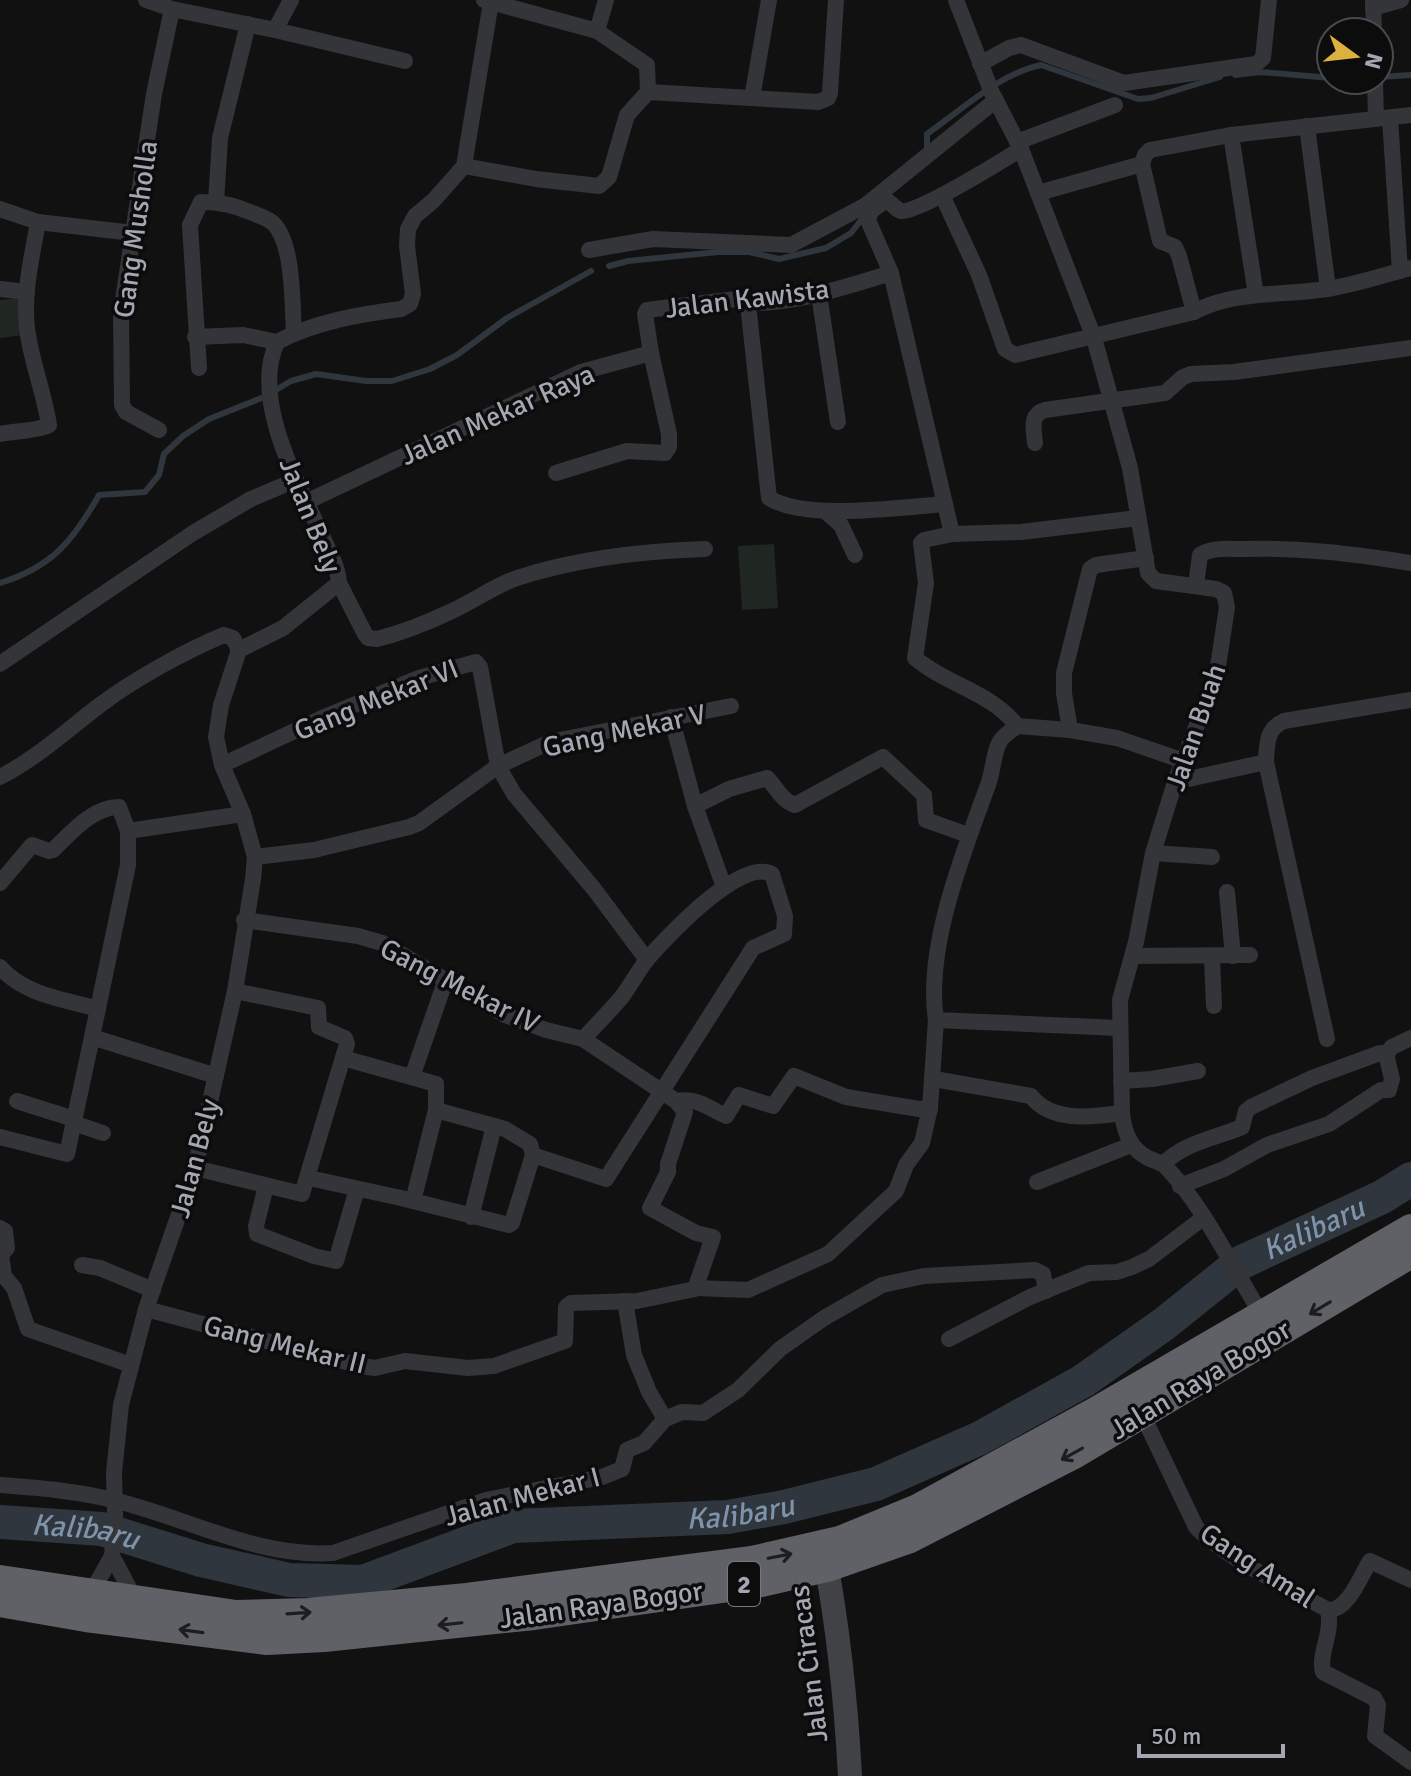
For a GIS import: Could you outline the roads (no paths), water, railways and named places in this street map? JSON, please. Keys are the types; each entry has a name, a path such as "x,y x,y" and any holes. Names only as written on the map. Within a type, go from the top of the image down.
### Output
{"highway":[{"name":"Jalan Raya Bogor","path":"825,1557 860,1534 918,1509 1094,1413 1411,1229"},
{"name":"Jalan Raya Bogor","path":"0,1602 88,1605 136,1612 247,1639 324,1637 558,1612 757,1583 825,1557 910,1538 1072,1455 1411,1253"},
{"name":"Jalan Raya Bogor","path":"0,1580 88,1605"}],"street":[{"path":"275,30 291,0"},
{"path":"597,31 606,0"},
{"path":"752,98 769,0"},
{"path":"648,92 821,102 830,93 836,0"},
{"path":"956,0 994,97 1019,145 1094,338 1130,468 1146,558 1096,565 1090,569 1064,673 1070,730"},
{"path":"983,70 1009,48 1021,45 1117,82 1256,64 1263,58 1269,0"},
{"path":"1373,4 1401,0"},
{"path":"195,337 243,335 277,342 294,333 331,322 401,309 410,304 413,294 407,237 411,221 464,166 488,1 597,31 647,65 648,92 627,115 609,177 599,186 464,166"},
{"path":"158,3 405,61"},
{"name":"Gang Musholla","path":"158,3 154,94 121,313 121,399 126,412 159,430"},
{"path":"216,202 220,138 248,24"},
{"path":"942,195 979,275 1005,349 1015,355 1194,312 1213,302 1328,289 1405,269 1378,96"},
{"path":"589,250 653,239 791,245 866,205 994,97"},
{"path":"952,534 891,273 868,220 869,213 883,201 890,201 904,212 942,195 1019,145 1115,105"},
{"path":"1194,312 1175,247 1160,241 1142,164 1150,150 1231,135 1411,115"},
{"path":"1307,126 1328,289"},
{"path":"1231,135 1256,295"},
{"path":"1038,193 1142,164"},
{"path":"199,368 190,225 201,202 216,202 266,219 278,230 287,254 294,333"},
{"path":"0,209 38,222 133,233"},
{"path":"0,434 49,425 27,325 27,292 38,222"},
{"name":"Jalan Kawista","path":"651,353 647,310 736,299 748,304 819,294 891,273"},
{"path":"0,289 27,292"},
{"path":"819,294 838,422"},
{"path":"748,304 767,495 770,499 825,511 945,504"},
{"name":"Jalan Bely","path":"88,1605 112,1550 116,1443 121,1405 146,1309 195,1168 235,991 255,857 243,814 222,765 216,737 217,721 239,650 283,628 339,583 337,570 296,480 275,421 268,380 277,342"},
{"path":"1035,443 1033,417 1037,412 1165,393 1191,374 1234,372 1411,348"},
{"path":"556,473 627,451 665,453 669,447 669,434 651,353"},
{"name":"Jalan Mekar Raya","path":"306,502 581,372 651,353"},
{"path":"0,664 193,533 251,499 296,480"},
{"path":"825,511 841,525 855,555"},
{"path":"1138,518 1034,531 952,534 924,540 921,543 926,583 915,658 1001,710 1017,726 1117,738 1181,760"},
{"path":"1196,585 1200,555 1220,549 1297,548 1411,563"},
{"path":"339,583 365,634 368,638 377,639 452,612 486,591 517,578 632,553 705,549"},
{"name":"Jalan Buah","path":"1131,1145 1122,1113 1120,1000 1153,853 1181,760 1217,673 1227,607 1222,591 1153,580 1148,573 1146,558"},
{"path":"0,777 49,747 102,703 178,657 224,635 233,638 239,650"},
{"name":"Gang Mekar VI","path":"222,765 320,719 419,678 473,661 480,667 498,766"},
{"path":"1327,1039 1266,762 1268,736 1275,725 1331,711 1411,700"},
{"name":"Gang Mekar V","path":"255,857 314,850 409,827 498,766 550,742 731,706"},
{"path":"671,717 695,806 724,887"},
{"path":"1017,726 998,746 989,783 968,835 933,989 936,1020 930,1108 922,1143 906,1165 896,1191 828,1254 748,1290 696,1288 625,1301 634,1355 649,1392 665,1419 682,1412 703,1413 738,1390 780,1349 824,1318 882,1285 924,1276 1035,1270 1043,1274 1046,1291"},
{"path":"695,806 729,789 767,778 773,788 795,805 883,757 924,795 926,820 968,835"},
{"path":"1175,782 1266,762"},
{"path":"498,766 514,794 594,889 647,960"},
{"path":"0,883 32,845 53,850 77,826 101,811 119,807 128,831 128,865 66,1155 0,1137"},
{"path":"128,831 243,814"},
{"path":"1153,853 1212,857"},
{"path":"533,1155 606,1179 753,948 785,931 785,916 774,877 769,872 758,871 724,887 694,911 647,960 621,997 583,1039"},
{"path":"1132,956 1242,956 1227,892"},
{"name":"Gang Mekar IV","path":"244,920 358,936 396,950 505,1015 583,1039 676,1101"},
{"path":"1212,958 1214,1006"},
{"path":"0,967 18,984 39,993 98,1009"},
{"path":"412,1077 446,979"},
{"path":"195,1168 299,1195 304,1192 347,1041 319,1027 318,1008 235,991"},
{"path":"936,1020 1119,1028"},
{"path":"92,1037 216,1076"},
{"path":"1386,1054 1392,1047 1411,1038"},
{"path":"1163,1164 1177,1151 1194,1142 1242,1127 1248,1109 1263,1101 1312,1078 1380,1053 1386,1054"},
{"path":"1180,1186 1224,1169 1267,1145 1329,1124 1381,1090 1389,1090 1392,1079 1386,1054"},
{"path":"343,1058 437,1084 436,1110 413,1201"},
{"path":"1121,1081 1198,1071"},
{"path":"696,1288 713,1237 696,1233 650,1208 668,1172 685,1112 676,1101 688,1099 701,1102 726,1116 739,1095 773,1106 794,1076 846,1097 919,1109 930,1108"},
{"path":"934,1079 1031,1096 1038,1105 1069,1115 1083,1117 1122,1113"},
{"path":"17,1101 103,1133"},
{"path":"309,1178 507,1225 512,1223 533,1155 528,1142 494,1126 436,1110"},
{"path":"471,1217 494,1126"},
{"path":"1037,1182 1131,1145 1147,1158 1163,1164 1207,1225 1263,1317"},
{"path":"266,1186 256,1226 259,1236 336,1261 357,1189"},
{"path":"949,1339 1089,1273 1117,1272 1132,1267 1207,1225"},
{"path":"2,1230 7,1248 1,1255 4,1276 14,1288 28,1329 131,1365"},
{"path":"82,1265 100,1268 153,1290"},
{"name":"Gang Mekar II","path":"146,1309 361,1366 375,1368 405,1361 468,1368 494,1366 565,1341 567,1304 625,1301"},
{"name":"Gang Amal","path":"1142,1414 1190,1518 1204,1537 1328,1610 1339,1609 1343,1605 1370,1561 1411,1580"},
{"name":"Jalan Mekar I","path":"115,1508 254,1543 311,1554 333,1553 486,1500 602,1477 622,1469 627,1450 644,1443 665,1419"},
{"path":"0,1485 115,1508"},
{"path":"112,1550 136,1612"},
{"name":"Jalan Ciracas","path":"825,1557 844,1692 850,1776"},
{"path":"1328,1610 1331,1625 1321,1663 1323,1672 1374,1698 1378,1705 1375,1736 1411,1762"}],"waterway":[{"path":"927,148 927,134 981,94 1010,76 1041,65 1138,99 1151,98 1220,77"},
{"path":"1235,75 1260,72 1315,77"},
{"path":"1395,76 1411,75"},
{"path":"609,266 628,261 718,252 749,252 779,259 826,248 851,233 865,215"},
{"path":"0,583 34,569 59,550 80,526 99,495 145,492 159,475 164,454 183,436 209,419 264,397 291,381 316,374 392,381 430,369 457,355 507,318 591,271"},
{"name":"Kalibaru","path":"0,1522 102,1529 201,1560 289,1580 363,1582 513,1526 728,1517 784,1507 876,1484 980,1438 1083,1381 1164,1324 1240,1263 1382,1197 1411,1179"}]}
